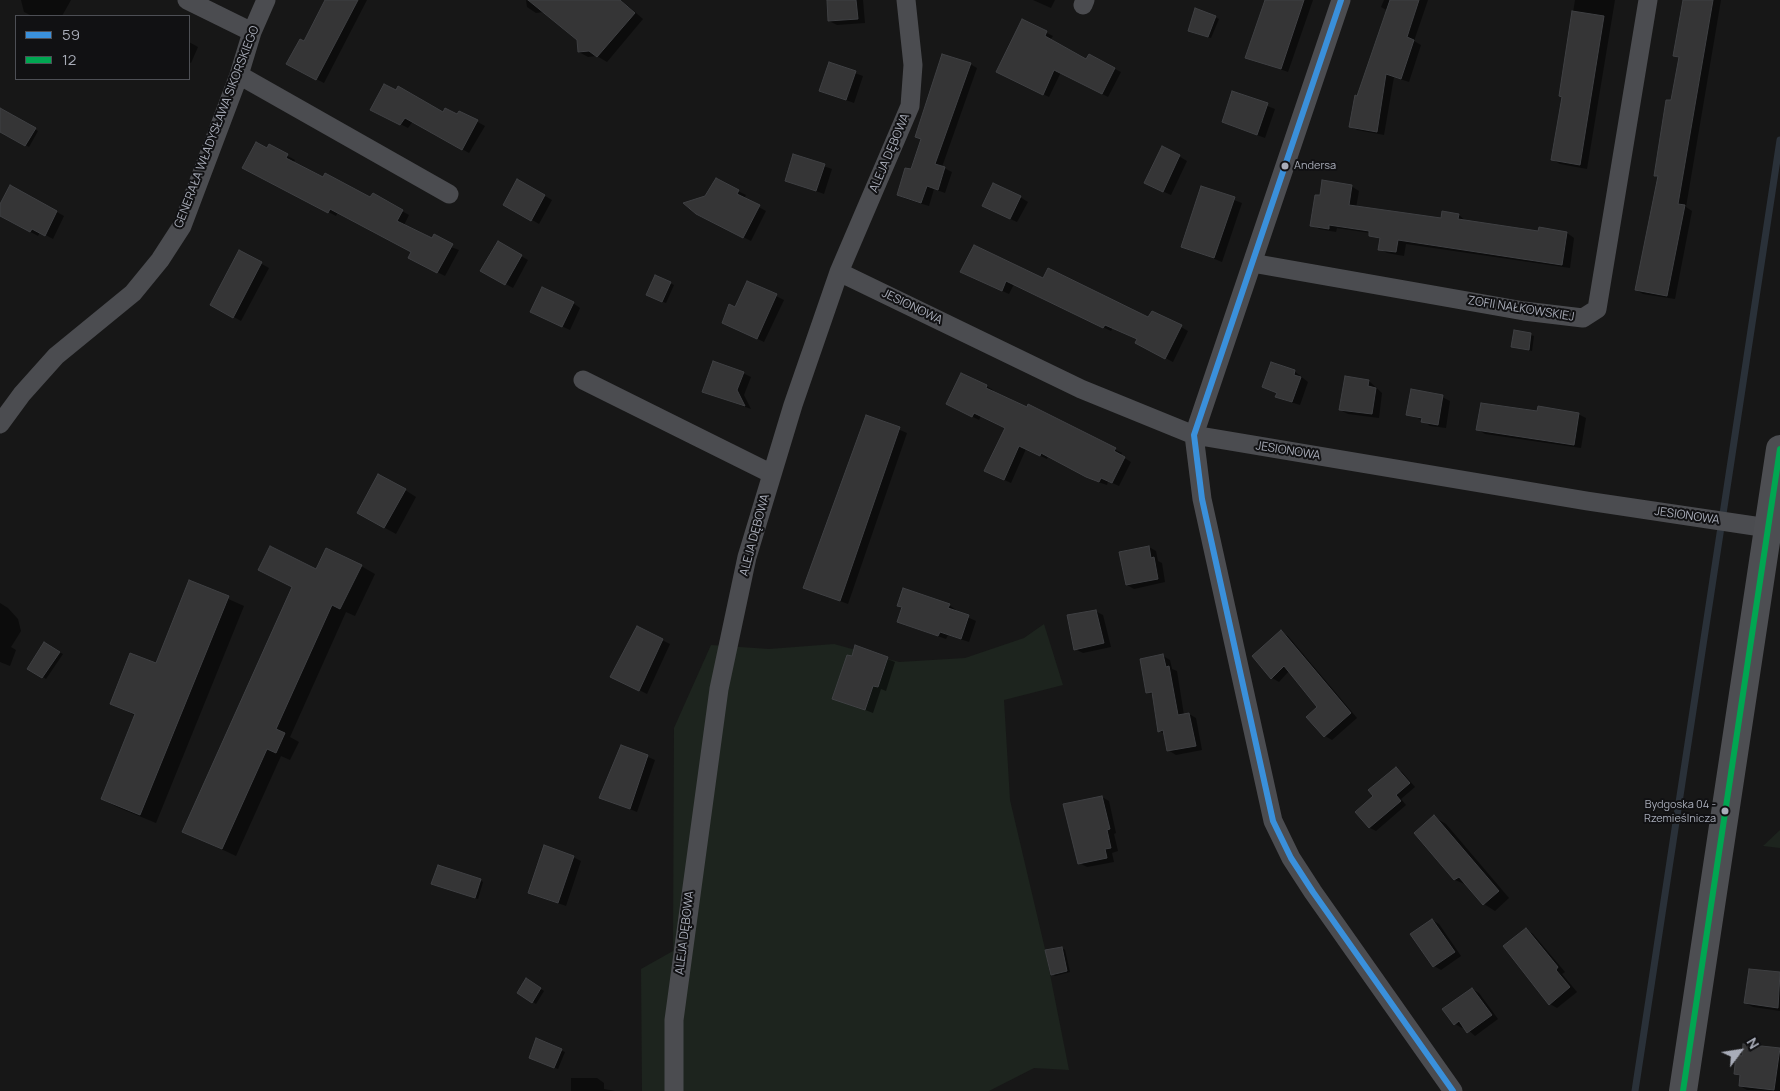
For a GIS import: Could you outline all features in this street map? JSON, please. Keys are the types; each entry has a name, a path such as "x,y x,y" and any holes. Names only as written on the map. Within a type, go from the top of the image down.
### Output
{"main road":[{"path":"1683,1091 1780,449"}],"street":[{"path":"187,0 252,32"},
{"name":"GENERAŁA WŁADYSŁAWA SIKORSKIEGO","path":"0,424 22,394 56,356 133,293 160,260 182,226 239,75 252,32 266,0"},
{"name":"ALEJA DĘBOWA","path":"674,1091 674,1020 718,689 748,556 793,405 839,272 910,106 913,65 906,0"},
{"path":"1341,0 1194,436 1202,499 1273,821 1291,858 1313,892 1453,1091"},
{"name":"ZOFII NAŁKOWSKIEJ","path":"1252,263 1524,311 1583,318 1597,309 1648,0"},
{"path":"239,75 449,194"},
{"name":"JESIONOWA","path":"839,272 1081,389 1194,436 1587,501 1768,528"},
{"path":"583,380 772,474"}],"shaded area":[{"path":"1044,624 1063,685 1004,700 1010,800 1045,949 1069,1070 1034,1068 989,1091 642,1091 641,969 673,951 674,728 711,645 769,649 834,644 899,662 965,658 1024,638"},
{"path":"1780,830 1780,848 1763,846"}],"building":[{"path":"325,0 358,0 316,80 286,64 300,39 304,41"},
{"path":"528,0 620,0 635,13 597,57 589,51 578,52 577,40"},
{"path":"827,0 856,0 858,19 828,21"},
{"path":"1265,0 1304,0 1281,69 1245,58"},
{"path":"1390,0 1419,0 1407,37 1414,40 1401,79 1386,74 1377,132 1349,127 1355,95 1357,96"},
{"path":"1683,0 1713,0 1678,204 1685,205 1667,296 1635,290 1658,176 1654,176 1666,100 1671,100 1679,57 1673,56"},
{"path":"1195,8 1216,16 1208,37 1188,31"},
{"path":"1572,11 1604,16 1580,165 1551,160 1562,97 1559,96"},
{"path":"1022,19 1047,31 1045,36 1086,59 1089,54 1115,68 1102,94 1054,70 1043,95 996,72"},
{"path":"942,54 971,63 935,164 945,167 938,190 927,186 921,203 897,195 905,168 911,169 921,139 915,137"},
{"path":"829,62 856,71 846,100 819,91"},
{"path":"384,84 396,90 398,86 443,112 445,108 457,114 459,111 478,120 462,150 405,118 400,125 370,110"},
{"path":"1232,91 1268,103 1257,135 1222,122"},
{"path":"0,108 36,128 25,146 0,132"},
{"path":"256,142 267,148 269,144 288,154 286,158 323,177 325,173 370,197 373,193 403,210 397,221 432,238 434,234 453,244 437,273 408,258 411,252 330,209 328,213 242,168"},
{"path":"1162,146 1180,155 1163,192 1144,183"},
{"path":"793,154 825,164 816,191 785,181"},
{"path":"716,178 739,190 737,194 760,205 743,238 696,214 683,203 705,196"},
{"path":"517,179 545,195 531,221 503,205"},
{"path":"1322,180 1352,185 1349,205 1441,218 1442,211 1459,214 1458,219 1538,231 1539,227 1567,232 1562,265 1398,240 1396,252 1378,250 1380,238 1369,236 1369,231 1329,225 1329,229 1310,226 1315,195 1320,195"},
{"path":"993,183 1021,196 1010,219 982,206"},
{"path":"10,185 57,211 45,236 32,229 30,232 0,216 0,204"},
{"path":"1201,186 1235,197 1214,258 1181,247"},
{"path":"498,241 522,255 505,285 480,271"},
{"path":"974,245 1043,278 1048,268 1148,317 1152,311 1182,325 1165,359 1135,343 1137,339 1105,325 1103,328 1006,281 1002,291 960,272"},
{"path":"239,250 262,262 233,318 210,305"},
{"path":"655,275 671,282 662,302 646,295"},
{"path":"747,281 777,294 757,339 722,323 729,304 735,307"},
{"path":"542,287 574,302 562,327 530,312"},
{"path":"1514,330 1531,333 1529,350 1511,347"},
{"path":"713,361 744,372 737,390 745,406 702,392"},
{"path":"1271,362 1295,370 1294,375 1301,377 1292,402 1275,397 1277,393 1262,387"},
{"path":"961,373 987,385 986,388 1027,407 1028,404 1116,448 1114,451 1125,457 1112,483 1101,478 1099,482 1086,477 1041,453 1040,456 1019,446 1004,480 984,471 1005,428 974,413 972,417 946,404"},
{"path":"1345,376 1369,380 1368,386 1376,388 1372,414 1339,410"},
{"path":"1411,389 1443,395 1438,425 1421,422 1422,418 1406,415"},
{"path":"1481,403 1537,411 1538,406 1579,413 1574,445 1476,430"},
{"path":"866,415 900,427 840,601 803,588"},
{"path":"378,474 406,489 384,528 357,513"},
{"path":"270,546 316,569 326,548 362,565 340,609 332,605 276,729 285,733 276,753 267,749 222,849 182,832 292,587 258,570"},
{"path":"1149,546 1151,558 1154,557 1158,579 1126,585 1119,552"},
{"path":"189,580 229,596 140,815 101,799 135,714 110,704 130,653 156,663"},
{"path":"903,588 950,604 948,608 969,615 961,639 940,632 938,636 897,622 902,607 897,606"},
{"path":"1096,610 1104,643 1074,650 1067,615"},
{"path":"637,626 663,639 639,691 610,677"},
{"path":"1281,630 1351,713 1324,737 1306,717 1317,707 1284,666 1271,679 1252,656"},
{"path":"44,642 60,652 42,678 27,669"},
{"path":"855,645 888,657 878,687 873,686 865,710 832,699 847,655 852,656"},
{"path":"1163,654 1166,667 1169,666 1178,715 1189,713 1196,746 1167,751 1163,730 1158,732 1152,692 1146,693 1140,659"},
{"path":"621,745 648,755 630,809 599,798"},
{"path":"1396,767 1410,783 1396,795 1401,801 1369,828 1355,812 1373,796 1368,790"},
{"path":"1102,796 1110,829 1107,830 1111,848 1105,849 1107,858 1078,864 1063,804"},
{"path":"1434,815 1499,891 1483,905 1459,877 1454,880 1414,833"},
{"path":"544,845 574,856 558,903 528,893"},
{"path":"438,865 481,879 475,898 431,884"},
{"path":"1432,919 1455,952 1433,967 1410,934"},
{"path":"1526,928 1558,967 1556,970 1570,987 1549,1005 1503,946"},
{"path":"1062,947 1067,971 1051,975 1045,950"},
{"path":"1749,969 1780,972 1778,1008 1744,1003"},
{"path":"526,978 541,988 532,1003 517,993"},
{"path":"1472,988 1492,1015 1467,1033 1459,1021 1454,1025 1442,1009"},
{"path":"536,1038 562,1049 554,1068 529,1058"},
{"path":"1743,1044 1780,1048 1774,1090 1739,1086 1740,1075 1734,1074 1736,1055 1742,1056"}],"waterway":[{"path":"1635,1091 1780,140"}],"transit line":[{"name":"59","path":"1341,0 1194,435 1202,499 1273,821 1291,858 1313,892 1453,1091"},
{"name":"12","path":"1683,1091 1780,449"}],"place":[{"name":"Andersa","path":"1285,166"},
{"name":"Bydgoska 04 - Rzemieślnicza","path":"1725,811"}]}
